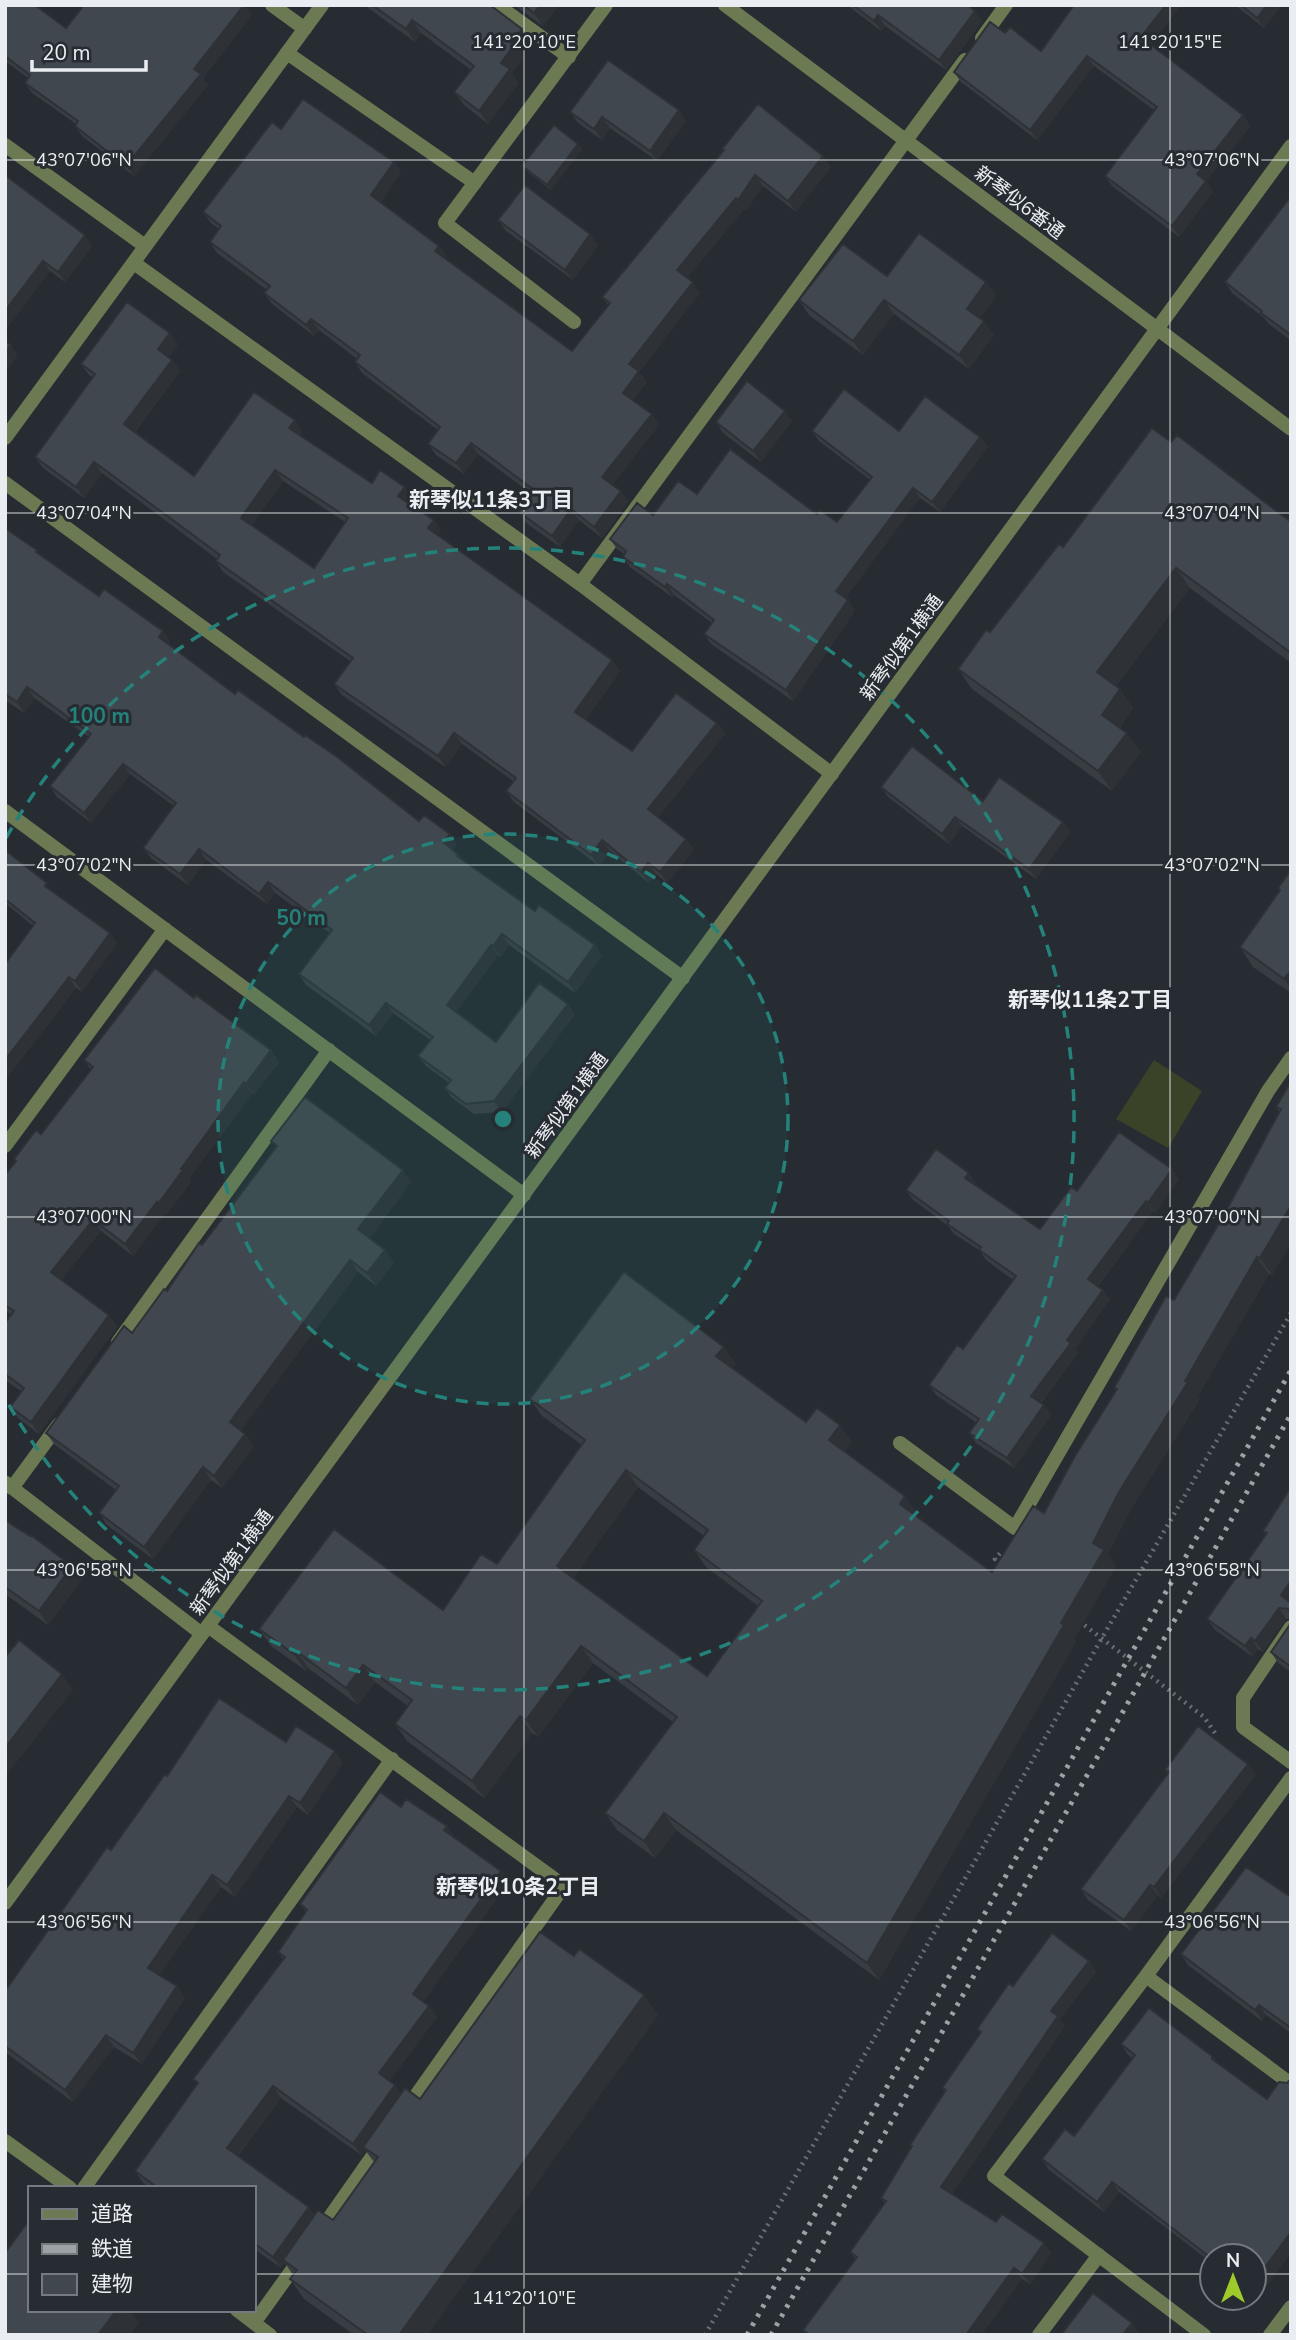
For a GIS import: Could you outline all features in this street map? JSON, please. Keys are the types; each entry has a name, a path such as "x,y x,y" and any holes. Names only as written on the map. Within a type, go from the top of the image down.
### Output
{"street":[{"path":"272,5 305,29"},
{"path":"5,439 322,5"},
{"path":"497,5 569,57"},
{"path":"574,322 445,223 606,5"},
{"name":"新琴似6番通","path":"725,5 1291,429"},
{"path":"580,583 1006,5"},
{"path":"287,53 475,183"},
{"path":"5,145 145,246"},
{"name":"新琴似第1横通","path":"5,1903 1291,146"},
{"path":"134,263 580,583 832,774"},
{"path":"5,483 683,978"},
{"path":"5,811 524,1195"},
{"path":"5,1146 165,929"},
{"path":"110,1352 329,1050"},
{"path":"900,1443 1016,1528 1268,1091 1291,1058"},
{"path":"70,1408 9,1485 205,1630 392,1759 564,1886 254,2323"},
{"path":"1291,1627 1243,1698 1243,1727 1291,1762"},
{"path":"86,2186 392,1759"},
{"path":"1204,2335 994,2176 1146,1976 1291,1778"},
{"path":"1146,1976 1291,2084"},
{"path":"5,2141 66,2186"},
{"path":"1039,2335 1099,2255"},
{"path":"1270,2335 1291,2307"},
{"path":"240,2312 270,2335"}],"path":[{"path":"705,2335 1102,1638 1291,1313"},
{"path":"1005,1547 995,1559 1006,1567"},
{"path":"1070,1615 1204,1717 1221,1740"}],"green space":[{"path":"1154,1060 1202,1091 1168,1148 1116,1119"}],"building":[{"path":"5,5 35,5 66,28 84,5 244,5 194,69 201,74 126,166 75,126 78,121 25,83 30,75 5,56"},
{"path":"372,5 490,5 522,29 501,63 510,69 479,111 454,92 474,66 412,20 406,29"},
{"path":"523,5 540,5 534,13"},
{"path":"853,5 968,5 975,11 939,60 878,15 874,21"},
{"path":"1074,5 1166,5 1141,37 1243,115 1197,174 1206,181 1172,226 1105,176 1157,107 1087,56 1030,130 954,72 990,22 1005,33 1010,27 1041,51"},
{"path":"1241,5 1267,5 1257,18"},
{"path":"608,60 679,110 650,151 602,117 594,129 570,112"},
{"path":"303,99 394,162 371,195 439,246 435,251 572,351 610,303 602,297 724,150 722,149 758,104 823,156 788,201 755,175 738,200 736,198 677,270 693,282 629,364 639,371 623,393 652,414 602,477 621,491 594,527 571,509 552,536 519,512 534,490 471,443 456,463 428,444 440,427 355,362 360,355 311,319 306,325 264,293 270,286 210,242 221,226 203,212 272,122 281,129"},
{"path":"554,125 578,144 547,185 522,166"},
{"path":"5,175 85,235 58,272 43,261 5,311"},
{"path":"525,185 590,234 565,270 498,220"},
{"path":"1291,196 1291,335 1225,282"},
{"path":"919,233 986,282 967,309 984,321 959,355 884,300 853,341 799,300 843,244 887,276"},
{"path":"127,302 170,333 158,349 172,360 124,424 194,476 254,392 295,420 289,428 372,483 380,470 405,487 398,496 434,520 428,528 612,660 575,712 632,751 676,693 717,723 648,809 686,839 660,872 648,863 641,872 602,840 591,855 506,791 516,778 454,733 438,756 334,684 353,658 216,561 220,555 94,462 76,487 35,457 95,374 81,364","holes":["275,470 348,518 314,568 241,518"]},
{"path":"5,341 11,345 5,352"},
{"path":"747,381 785,411 753,451 716,422"},
{"path":"844,389 899,431 925,396 980,437 932,502 913,488 836,591 848,600 786,690 704,634 714,620 667,584 665,587 623,557 626,551 610,539 637,503 653,515 678,481 697,494 730,449 817,514 820,510 837,522 872,477 812,431"},
{"path":"1152,428 1171,442 1177,435 1291,522 1291,653 1176,568 1097,672 1120,689 1102,715 1127,733 1098,771 958,669 986,630 990,632 1059,544 1063,547"},
{"path":"5,528 99,596 104,589 163,631 159,637 235,694 238,690 304,737 305,735 336,756 419,821 424,815 450,834 443,842 459,855 457,856 535,911 539,905 595,945 568,982 502,934 447,1005 496,1042 539,983 568,1004 494,1101 466,1104 445,1088 451,1080 418,1056 433,1037 386,1003 369,1025 299,974 332,930 268,882 259,894 199,849 180,874 143,848 176,803 123,764 84,813 50,786 91,734 27,687 17,702 5,694"},
{"path":"912,746 983,801 999,777 1063,822 1029,869 955,817 942,834 881,787"},
{"path":"5,850 47,883 45,886 110,933 75,981 69,977 5,1060 5,964 35,923 5,899"},
{"path":"1291,870 1291,970 1284,979 1240,947"},
{"path":"155,968 271,1050 246,1084 244,1082 181,1169 183,1170 125,1244 93,1220 51,1272 109,1315 31,1422 10,1407 24,1388 5,1374 5,1323 14,1311 5,1305 5,1175 36,1130 41,1134 93,1067 84,1060"},
{"path":"1291,1081 1291,1207 1260,1258 1257,1257 1185,1381 1188,1382 1119,1492 1093,1543 1104,1550 1061,1623 1064,1625 867,1963 664,1813 644,1841 605,1813 677,1717 581,1646 526,1720 520,1716 472,1781 395,1724 412,1700 363,1665 346,1688 296,1651 294,1654 259,1629 334,1529 443,1610 481,1554 497,1564 585,1440 530,1399 624,1272 724,1347 716,1356 806,1422 817,1408 840,1425 829,1440 905,1496 900,1504 992,1572 1033,1506 1044,1513 1075,1456 1117,1389 1114,1388 1166,1296 1174,1300 1225,1213 1281,1109 1276,1107","holes":["626,1470 708,1530 694,1550 762,1601 707,1676 557,1566"]},
{"path":"305,1097 403,1170 358,1229 385,1250 367,1273 350,1260 230,1422 245,1434 214,1476 203,1467 144,1547 99,1513 119,1486 46,1433 124,1326 132,1333 164,1289 167,1291 199,1243 202,1245 277,1146 271,1141"},
{"path":"1119,1132 1172,1169 1088,1279 1103,1290 1067,1340 1071,1343 1031,1396 1044,1405 1007,1458 969,1433 979,1419 929,1385 957,1345 963,1349 1016,1276 979,1250 981,1247 947,1224 949,1221 906,1190 936,1149 969,1173 965,1178 1040,1229 1071,1187 1077,1191"},
{"path":"1291,1487 1291,1581 1281,1595 1291,1603 1291,1612 1289,1609 1279,1608 1255,1641 1251,1638 1245,1646 1207,1619 1267,1533 1263,1531"},
{"path":"5,1520 31,1535 72,1566 39,1611 5,1587"},
{"path":"1291,1623 1291,1667 1271,1652"},
{"path":"19,1640 62,1674 5,1748 5,1657"},
{"path":"219,1698 286,1742 296,1726 335,1751 300,1803 289,1796 227,1885 212,1875 148,1968 177,1986 133,2053 106,2035 65,2090 5,2046 5,1991 107,1847 111,1850 165,1774 167,1776"},
{"path":"1198,1726 1248,1764 1154,1887 1150,1885 1124,1920 1081,1889 1169,1772 1165,1770"},
{"path":"380,1792 401,1807 406,1799 447,1826 444,1830 501,1871 413,1994 429,2006 379,2073 395,2085 353,2144 273,2086 227,2148 309,2207 273,2257 256,2244 256,2186 155,2186 135,2171 198,2083 193,2079 285,1957 278,1952 307,1910 300,1904"},
{"path":"1246,1867 1291,1897 1291,2028 1259,2005 1255,2010 1181,1954"},
{"path":"540,1932 574,1956 579,1949 644,1995 399,2335 368,2335 290,2279 297,2270 283,2260 318,2210 333,2220 378,2157 363,2147 405,2088 420,2099"},
{"path":"1052,1933 1089,1961 1051,2011 1058,2016 941,2187 996,2222 1002,2214 1044,2243 1022,2274 1014,2268 966,2335 809,2335 803,2330 857,2257 850,2252 886,2201 881,2198 912,2146 910,2145 946,2090 942,2088 981,2032 977,2029 1009,1983 1013,1986"},
{"path":"1149,2008 1267,2099 1279,2082 1287,2083 1291,2079 1291,2232 1268,2263 1268,2242 1198,2242 1198,2248 1112,2182 1097,2202 1042,2159 1065,2129 1074,2136 1135,2055 1121,2044"},
{"path":"28,2222 28,2312 115,2312 98,2335 5,2335 5,2253"},
{"path":"1093,2293 1132,2323 1124,2333 1127,2335 1061,2335"}],"railway":[{"path":"747,2335 1291,1370"},
{"path":"771,2335 1291,1414"}],"district":[{"name":"新琴似11条3丁目","path":"491,500"},
{"name":"新琴似11条2丁目","path":"1090,1000"},
{"name":"新琴似10条2丁目","path":"518,1887"}]}
